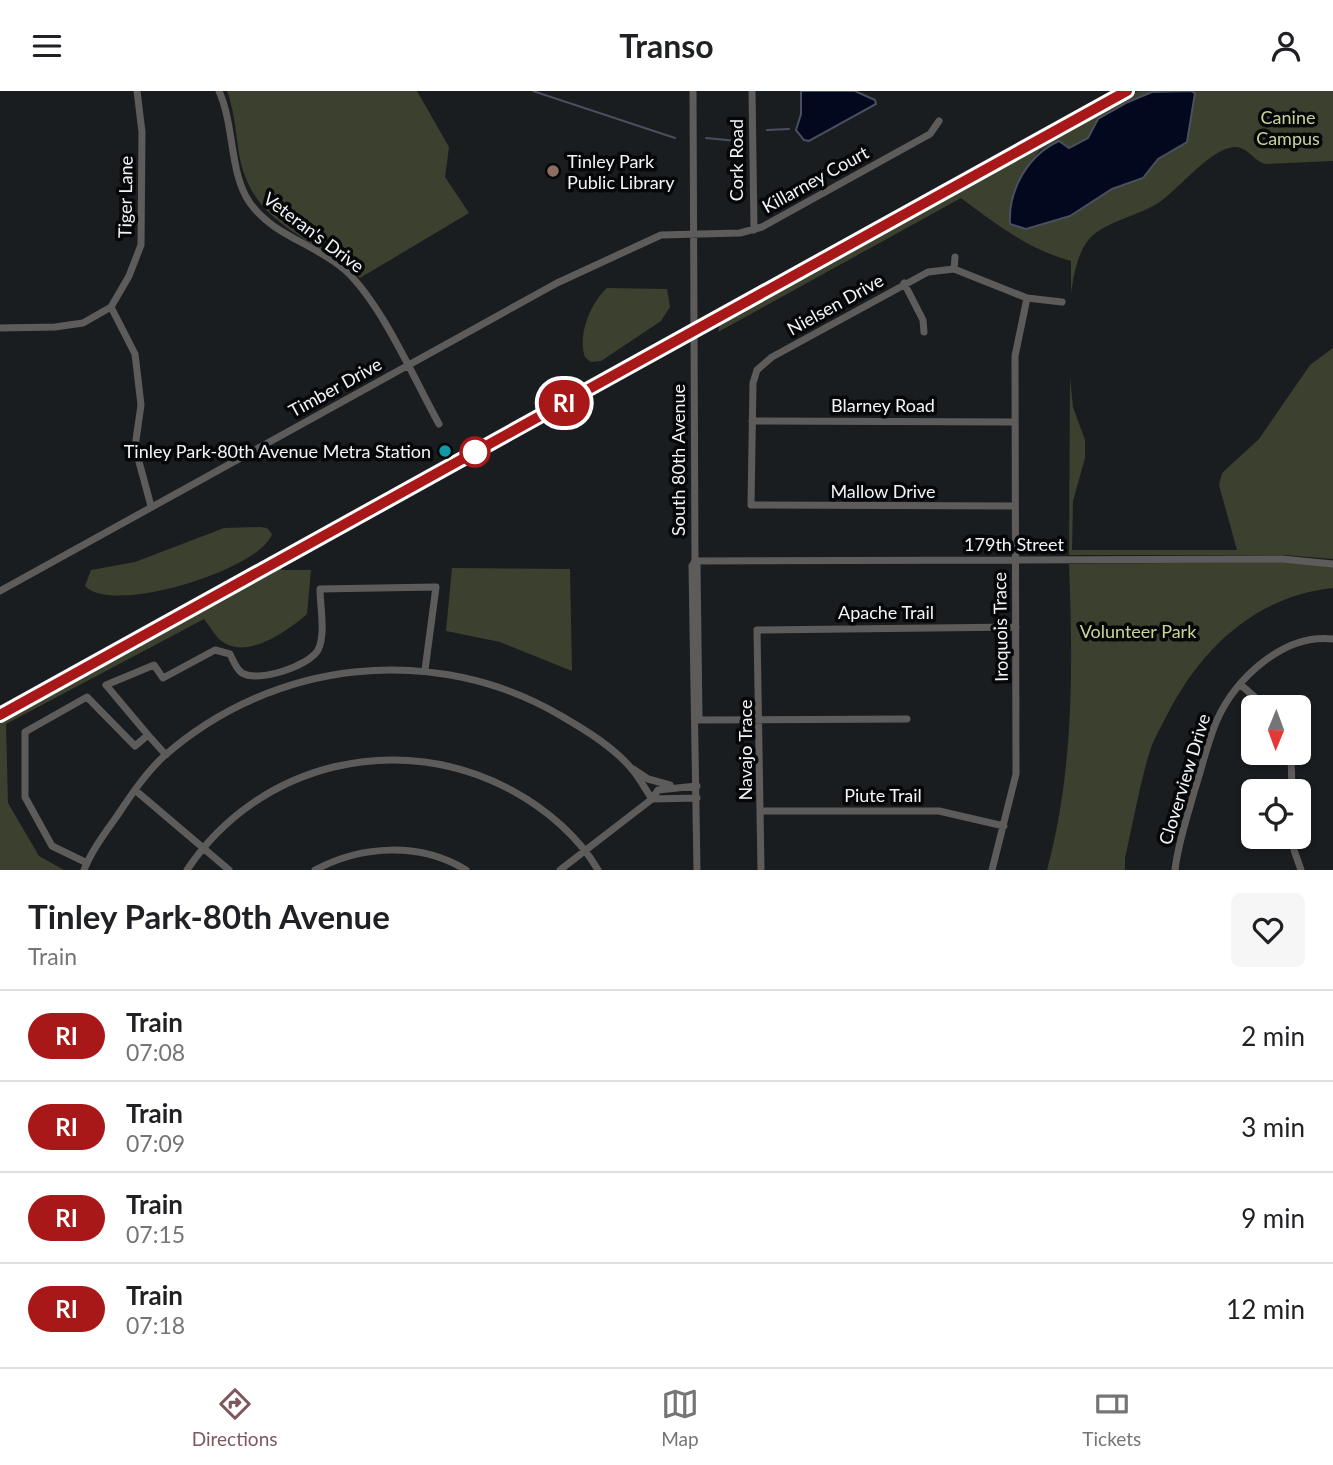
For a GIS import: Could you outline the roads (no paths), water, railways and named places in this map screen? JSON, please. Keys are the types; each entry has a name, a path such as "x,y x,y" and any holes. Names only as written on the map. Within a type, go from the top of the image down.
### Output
{"street":[{"name":"Tiger Lane","path":"111,307 129,276 141,245 142,132 137,91"},
{"name":"Veteran's Drive","path":"219,91 232,129 236,170 250,203 291,238 344,269 363,289 439,424"},
{"name":"South 80th Avenue","path":"693,91 695,561 692,566 697,870"},
{"name":"Cork Road","path":"752,91 754,230"},
{"name":"Killarney Court","path":"693,233 740,233 754,230 930,134 939,121"},
{"name":"Timber Drive","path":"0,591 557,283 661,235 693,233"},
{"path":"955,257 954,269 1027,298 1062,302"},
{"name":"Nielsen Drive","path":"751,505 753,379 766,361 904,283 928,272 954,269"},
{"path":"904,283 923,320 924,332"},
{"name":"Iroquois Trace","path":"992,870 1016,774 1015,356 1027,298"},
{"path":"0,328 55,327 83,323 111,307 135,354 141,405 135,447 151,506"},
{"name":"Blarney Road","path":"752,421 1015,422"},
{"name":"Mallow Drive","path":"751,505 1015,506"},
{"name":"179th Street","path":"695,561 1282,559 1333,564"},
{"path":"166,755 106,685 155,665 163,678 215,650 230,655 244,674 257,676 294,667 311,658 319,646 320,589 436,587 425,670"},
{"name":"Apache Trail","path":"757,630 1016,627"},
{"name":"Navajo Trace","path":"757,630 761,870"},
{"name":"Cloverview Drive","path":"1175,870 1183,831 1209,742 1224,706 1266,661 1292,644 1315,638 1333,639"},
{"path":"294,667 299,682"},
{"path":"148,735 135,746 87,697 25,732 25,797 52,846 85,867 135,790 166,755 215,718 299,682 360,670 425,670 488,683 534,701 596,738 648,779 674,786"},
{"path":"278,673 283,688"},
{"path":"1241,685 1252,695"},
{"path":"695,720 907,719"},
{"path":"187,870 203,848 247,807 289,782 337,765 401,758 443,763 500,784 545,812 584,850 598,870"},
{"path":"631,768 652,799"},
{"path":"560,870 652,799 658,790 674,786 697,786"},
{"path":"135,790 229,870"},
{"path":"652,799 697,797"},
{"name":"Piute Trail","path":"761,811 939,811 1004,826"},
{"path":"1294,849 1301,870"},
{"path":"315,870 350,856 382,850 419,852 466,870"}],"water":[{"path":"801,91 855,91 875,100 876,104 809,141 804,140 796,130 801,114"},
{"path":"1152,92 1195,93 1187,142 1158,159 1143,178 1112,189 1070,216 1026,229 1010,224 1016,186 1029,164 1048,147 1059,141 1069,148 1088,138 1098,119"}],"waterway":[{"path":"533,91 675,138"},
{"path":"767,130 789,129"},
{"path":"706,138 737,141"}],"railway":[{"path":"0,715 1127,91"}],"train":[{"name":"RI","path":"0,715 1127,91"}],"place":[{"name":"Tinley Park Public Library","path":"553,171"},
{"name":"Tinley Park-80th Avenue Metra Station","path":"445,451"}],"park label":[{"name":"Canine Campus","path":"1288,128"},
{"name":"Volunteer Park","path":"1138,631"}]}
